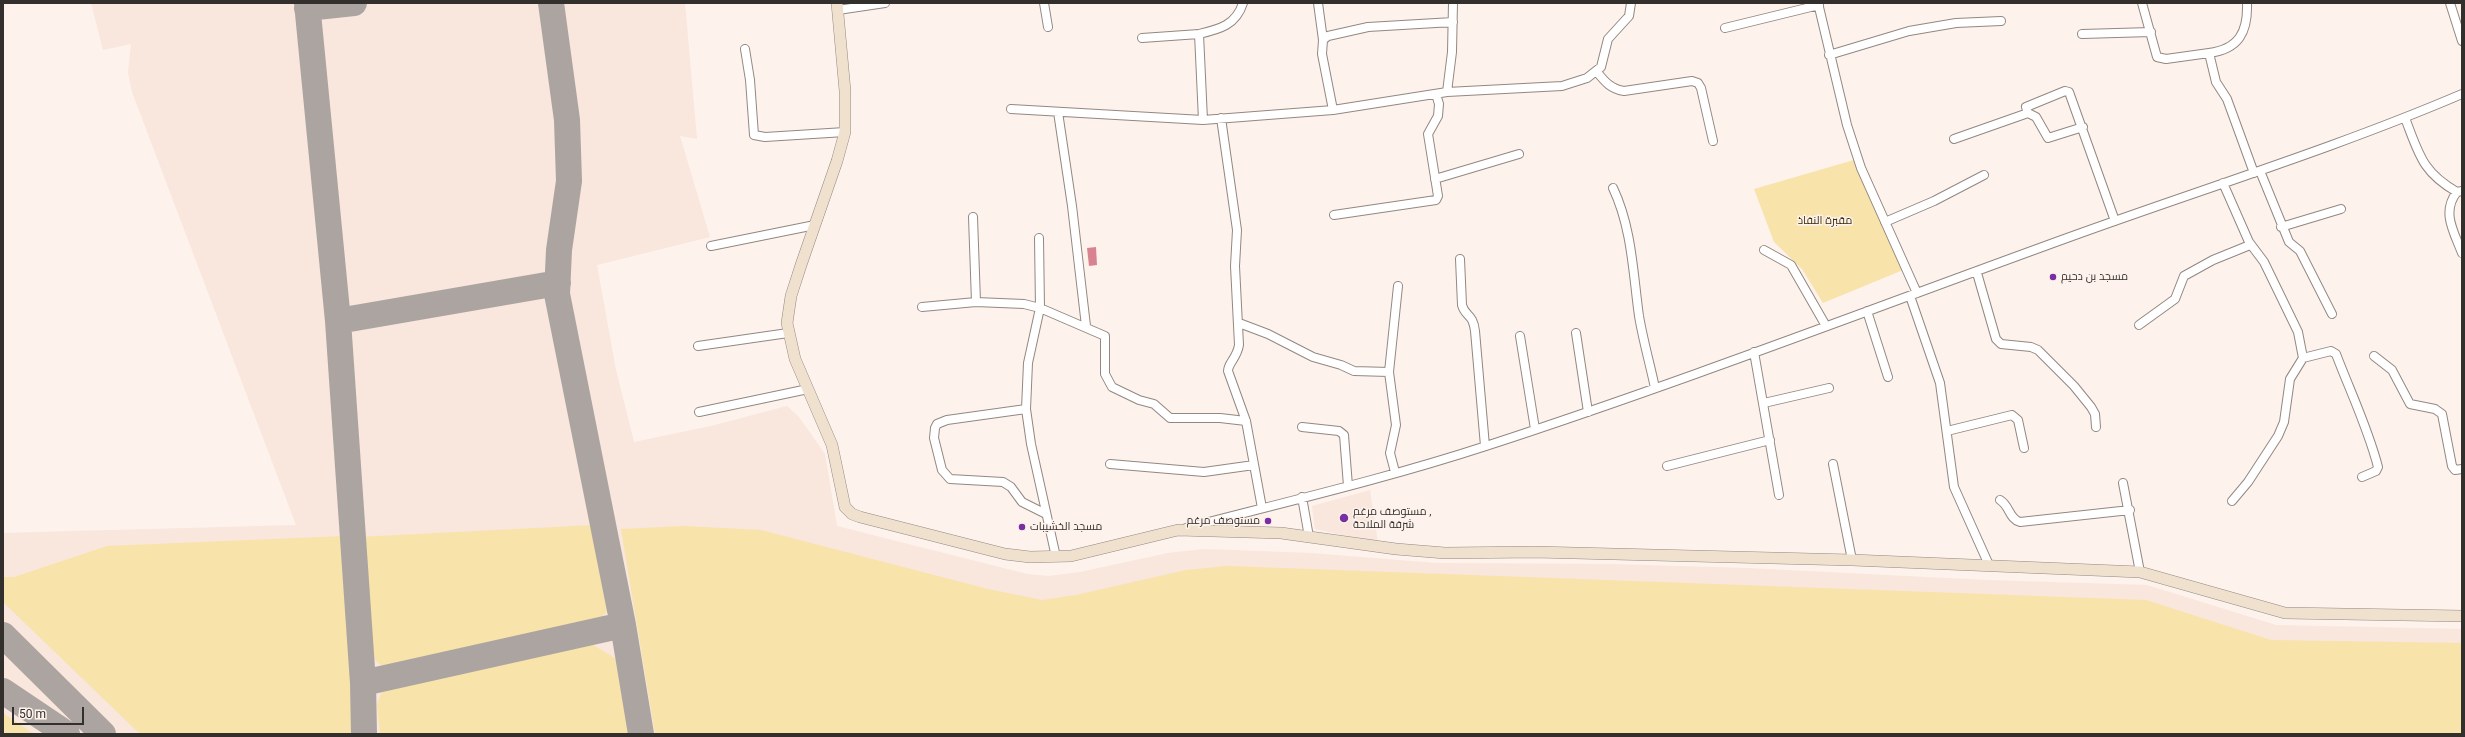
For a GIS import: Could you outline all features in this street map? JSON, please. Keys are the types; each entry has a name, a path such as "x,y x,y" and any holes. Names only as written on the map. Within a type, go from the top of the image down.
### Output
{"main road":[{"path":"838,6 845,91 845,132 791,296 787,323 788,333 808,389 832,445 843,501 852,514 1005,554 1056,557 1097,551 1178,530 1281,533 1396,549 1445,553 1535,552 1852,560 2140,572 2285,613 2462,616"}],"street":[{"path":"838,6 885,3"},
{"path":"1044,3 1048,27"},
{"path":"1142,38 1199,34 1225,27 1240,12 1243,3"},
{"path":"1318,3 1323,40 1322,54 1333,110"},
{"path":"1447,92 1452,52 1453,3"},
{"path":"1010,109 1203,120 1333,110 1447,92 1562,86 1576,83 1597,72 1601,67 1608,39 1629,16 1631,3"},
{"path":"2142,3 2151,32 2154,54 2160,59 2222,51 2237,41 2244,30 2247,17 2247,3"},
{"path":"2450,3 2462,41"},
{"path":"1725,28 1819,4 1829,55 1847,125 1861,168 1885,222 1913,294 1940,383 1954,487 1989,565"},
{"path":"1829,55 1909,31 1965,22 2001,21"},
{"path":"1323,40 1328,36 1368,27 1453,22"},
{"path":"2082,34 2151,32"},
{"path":"1199,34 1203,120"},
{"path":"745,49 750,80 754,135 765,137 845,132"},
{"path":"2209,53 2216,82 2227,99 2257,172 2289,242 2300,251 2332,314"},
{"path":"1597,72 1608,85 1615,90 1624,91 1692,81 1698,83 1701,88 1713,141"},
{"path":"2028,113 2027,105 2065,91 2069,92 2083,127 2115,221"},
{"path":"1334,215 1432,202 1438,196 1428,134 1438,116 1439,104 1436,94"},
{"path":"1178,530 1348,486 1485,446 1588,412 1913,294 1977,273 2115,221 2257,172 2405,118 2462,94"},
{"path":"1058,112 1072,206 1086,326"},
{"path":"1954,138 2028,113 2036,117 2048,138 2083,127"},
{"path":"1221,118 1237,230 1235,266 1239,323 1238,354 1228,368 1246,421 1262,508"},
{"path":"2405,118 2428,171 2459,192 2452,198 2448,212 2462,253"},
{"path":"1435,179 1519,154"},
{"path":"1885,222 1934,201 1984,175"},
{"path":"2223,183 2250,245 2257,250 2264,262 2298,332 2303,358 2290,380 2284,422 2278,436 2248,482 2232,502"},
{"path":"1613,188 1622,207 1627,226 1640,318 1655,388"},
{"path":"2282,227 2341,209"},
{"path":"973,217 976,302"},
{"path":"711,246 815,225"},
{"path":"1039,238 1040,308 1028,364 1026,409 1031,444 1056,557"},
{"path":"2139,325 2176,299 2184,276 2213,260 2250,245"},
{"path":"1764,250 1791,265 1826,326"},
{"path":"1460,259 1462,305 1464,311 1472,317 1476,331 1485,446"},
{"path":"1977,273 1996,339 2001,344 2031,348 2043,354 2091,407 2095,414 2096,427"},
{"path":"1395,472 1390,453 1396,425 1389,372 1398,286"},
{"path":"922,307 976,302 1006,302 1040,308 1086,326 1105,336 1105,374 1112,387 1139,400 1154,404 1170,418 1220,418 1246,421"},
{"path":"1867,311 1888,377"},
{"path":"1239,323 1268,334 1313,357 1341,365 1354,372 1389,372"},
{"path":"698,346 788,333"},
{"path":"1576,333 1588,412"},
{"path":"1520,336 1535,429"},
{"path":"2303,358 2331,351 2336,354 2344,378 2370,439 2378,467 2376,470 2362,477"},
{"path":"1754,352 1779,495"},
{"path":"2374,356 2392,370 2410,404 2435,409 2442,414 2445,422 2452,466 2455,470 2462,469"},
{"path":"1764,403 1829,388"},
{"path":"699,412 808,389"},
{"path":"1026,409 947,420 938,424 935,428 934,438 942,470 950,479 1003,482 1011,487 1022,502 1046,514"},
{"path":"1947,431 2012,415 2018,420 2024,448"},
{"path":"1302,427 1339,431 1344,435 1348,486"},
{"path":"1667,466 1770,440"},
{"path":"1110,464 1204,472 1254,465"},
{"path":"1833,464 1852,560"},
{"path":"2123,483 2130,510 2140,572"},
{"path":"1302,497 1309,537"},
{"path":"2000,500 2008,505 2012,518 2020,522 2130,510"}],"shaded area":[{"path":"91,3 685,3 697,139 680,136 710,237 597,265 616,370 634,442 711,426 787,406 799,417 825,454 837,526 1027,574 1049,576 1080,572 1168,553 1204,549 1311,553 1436,563 1610,564 1747,568 1985,580 2147,585 2276,625 2462,629 2462,734 3,734 3,533 296,525 132,92 128,73 131,44 103,50"},
{"path":"1096,247 1097,265 1089,266 1087,248"},
{"name":"مستوصف مرغم , شرفة الملاحة","path":"1370,490 1378,543 1315,529 1312,506"}],"green space":[{"name":"مقبرة النفاذ","path":"1854,160 1903,270 1823,303 1802,269 1774,242 1754,189"},
{"path":"594,525 610,596 609,609 596,623 396,670 387,668 380,664 372,655 370,650 359,537"},
{"path":"684,526 761,530 988,589 1042,600 1076,595 1186,570 1228,566 2146,600 2271,640 2462,643 2462,734 655,734 621,529"},
{"path":"344,536 353,734 140,734 3,602 3,577 14,577 107,546"},
{"path":"588,642 615,658 621,669 634,734 380,734 377,705 382,691"},
{"path":"3,713 34,734 3,734"}],"taxiway":[{"path":"307,3 338,321 363,683 364,734"},
{"path":"307,8 354,3"},
{"path":"551,3 567,120 569,181 559,250 557,294 623,625 641,734"},
{"path":"338,321 558,283"},
{"path":"363,683 623,625"},
{"path":"3,635 103,734"},
{"path":"3,691 67,734"}],"place":[{"name":"مسجد بن دحيم","path":"2053,277"},
{"name":"مستوصف مرغم , شرفة الملاحة","path":"1344,518"},
{"name":"مستوصف مرغم","path":"1268,521"},
{"name":"مسجد الخشيبات","path":"1022,527"}]}
